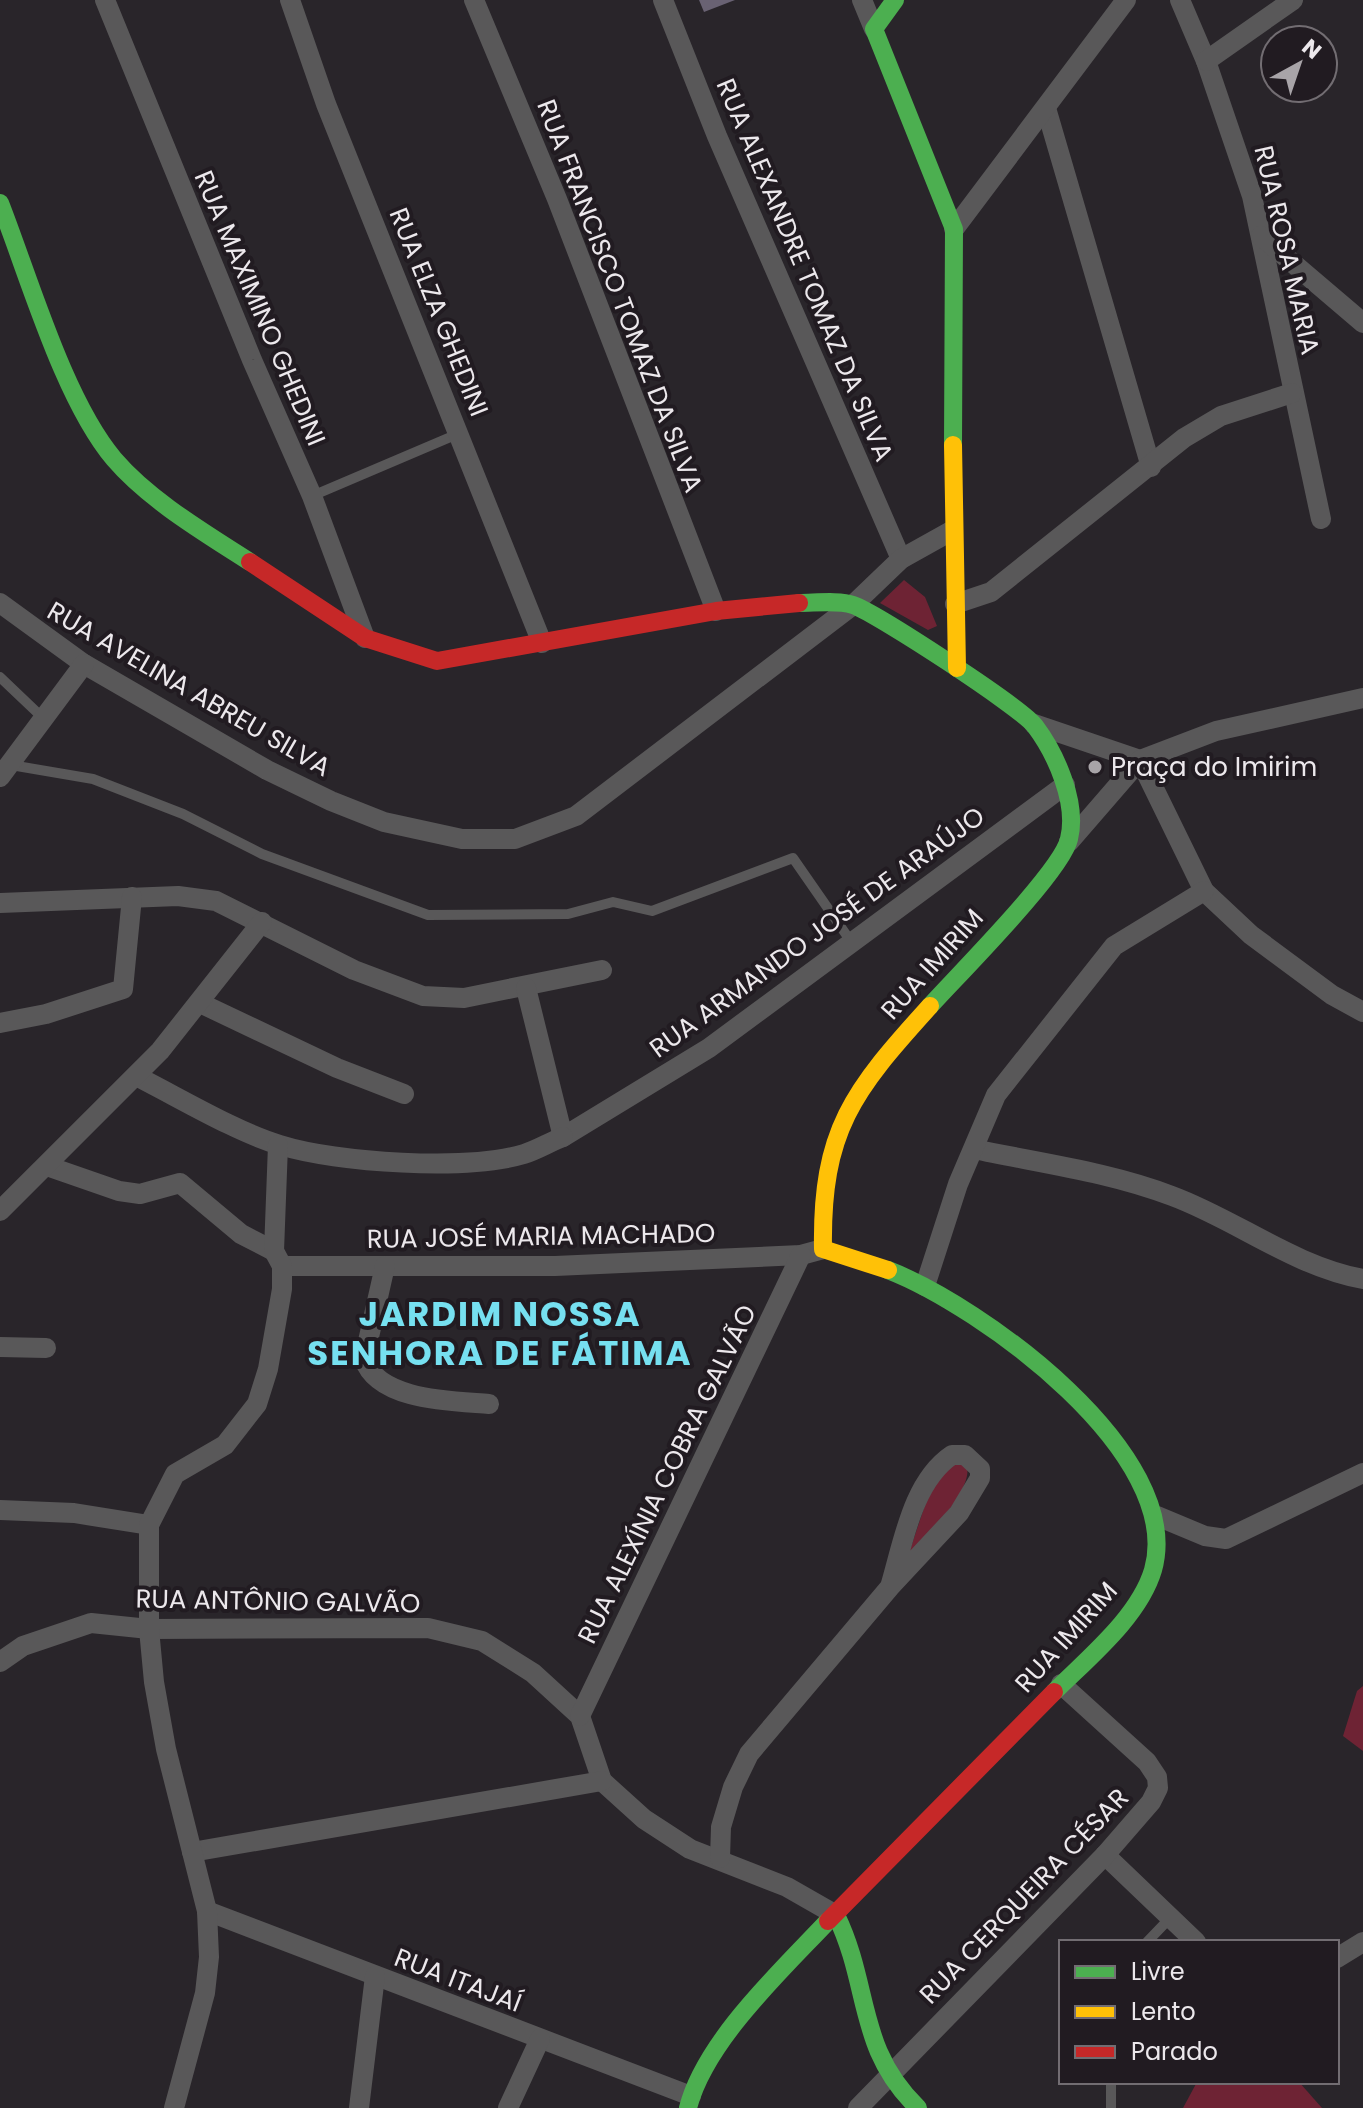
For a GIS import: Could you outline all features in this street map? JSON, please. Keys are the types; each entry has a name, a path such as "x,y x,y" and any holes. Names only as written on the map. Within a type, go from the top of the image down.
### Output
{"street":[{"name":"RUA MAXIMINO GHEDINI","path":"105,0 252,360 312,496 365,638"},
{"name":"RUA ELZA GHEDINI","path":"290,0 326,104 542,643"},
{"name":"RUA FRANCISCO TOMAZ DA SILVA","path":"474,0 557,199 716,611"},
{"name":"RUA ALEXANDRE TOMAZ DA SILVA","path":"663,0 717,136 901,559"},
{"path":"862,0 954,229 953,530 957,668"},
{"path":"874,29 895,0"},
{"path":"954,229 1126,0"},
{"name":"RUA ROSA MARIA","path":"1180,0 1206,61 1247,180 1321,519"},
{"path":"1206,61 1293,0"},
{"path":"1046,108 1151,467"},
{"path":"0,203 62,363 88,421 115,460 184,519 365,638 437,661 716,611 802,603 853,605 957,668 1034,724 1140,760 1204,891 1251,935 1332,995 1363,1012"},
{"path":"1261,236 1363,323"},
{"path":"955,604 991,592 1184,438 1221,416 1292,393"},
{"name":"RUA AVELINA ABREU SILVA","path":"0,603 84,664 267,770 331,801 384,822 462,839 515,839 576,816 853,605 901,559 953,530"},
{"path":"5,771 84,664"},
{"path":"1069,842 1140,760 1175,743 1216,731 1363,698"},
{"path":"1034,724 1065,785 1071,821 1069,842"},
{"name":"RUA ARMANDO JOSÉ DE ARAÚJO","path":"136,1076 278,1145 334,1157 394,1163 523,1154 563,1137 709,1048 1065,785"},
{"name":"RUA IMIRIM","path":"823,1249 822,1201 829,1161 839,1125 860,1089 896,1043 1045,878 1069,842"},
{"path":"925,1286 958,1184 996,1095 1114,946 1204,891"},
{"path":"0,903 178,896 216,901 354,970 423,996 464,998 526,988 602,970"},
{"path":"0,1023 46,1014 123,989 132,897"},
{"path":"0,1211 136,1076 200,1003 262,922"},
{"path":"526,988 563,1137"},
{"path":"200,1003 337,1068 404,1094"},
{"path":"174,2108 205,1993 209,1957 207,1911 166,1749 154,1682 149,1629 149,1525 175,1474 225,1445 257,1404 268,1369 282,1289 278,1258 278,1145"},
{"path":"974,1149 1172,1196 1270,1246 1344,1275 1363,1279"},
{"path":"47,1166 119,1191 140,1194 180,1183 241,1234 278,1258"},
{"name":"RUA IMIRIM","path":"690,2102 731,2031 836,1915 1061,1684 1126,1612 1149,1582 1157,1549 1157,1516 1123,1450 1071,1395 1019,1348 925,1286 861,1257 823,1249 801,1255"},
{"name":"RUA JOSÉ MARIA MACHADO","path":"278,1258 385,1266 555,1266 801,1255"},
{"name":"RUA ALEXÍNIA COBRA GALVÃO","path":"580,1716 801,1255"},
{"path":"385,1266 364,1359 367,1368 383,1382 422,1398 489,1404"},
{"path":"0,1347 46,1348"},
{"path":"720,1858 725,1814 749,1754 890,1587 938,1537 974,1490 980,1469 965,1455 952,1455 930,1478 919,1497 890,1587"},
{"path":"1157,1516 1205,1536 1226,1539 1363,1473"},
{"path":"0,1510 74,1513 149,1525"},
{"name":"RUA ANTÔNIO GALVÃO","path":"0,1662 23,1646 91,1623 149,1629 428,1628 482,1641 507,1655 559,1694 580,1716 602,1781"},
{"name":"RUA CERQUEIRA CÉSAR","path":"858,2108 1105,1855 1151,1802 1158,1788 1157,1777 1147,1762 1061,1684"},
{"path":"192,1852 602,1781 669,1837 690,1849 720,1858 787,1887 836,1915 849,1938 872,2031 888,2075 918,2108"},
{"path":"1105,1855 1194,1940"},
{"name":"RUA ITAJAÍ","path":"207,1911 540,2039 690,2102"},
{"path":"1339,1957 1363,1942"},
{"path":"359,2108 375,1976"},
{"path":"508,2108 540,2039"}],"lane":[{"path":"312,496 460,433"},
{"path":"0,677 44,719"},
{"path":"5,771 93,779 183,814 262,854 428,915 568,914 613,902 652,911 793,858 852,943"},
{"path":"1149,1940 1170,1918"},
{"path":"1111,2084 1111,2108"}],"shaded area":[{"path":"904,580 925,597 937,626 928,630 880,603"},
{"path":"954,1461 967,1466 963,1489 907,1559 932,1484"},
{"path":"1363,1686 1363,1751 1343,1736 1357,1691"},
{"path":"1196,2084 1301,2084 1322,2108 1183,2108"}],"building":[{"path":"699,0 735,0 704,12"}],"traffic: fast":[{"path":"895,0 874,29 954,229 953,445"},
{"path":"0,203 64,372 96,434 114,459 144,488 178,515 250,562"},
{"path":"799,603 853,605 948,662 1004,701 1035,726 1050,750 1068,795 1071,825 1062,854 1029,898 930,1006"},
{"path":"888,1270 927,1288 1021,1350 1068,1390 1108,1434 1139,1479 1155,1525 1153,1570 1146,1587 1124,1620 1054,1692"},
{"path":"836,1915 855,1967 874,2040 898,2085 918,2108"},
{"path":"688,2108 697,2083 728,2032 768,1984 828,1921"}],"traffic: slow":[{"path":"953,445 957,668"},
{"path":"888,1270 823,1249 828,1173 836,1142 862,1089 930,1006"}],"traffic: jam":[{"path":"250,562 365,638 437,661 716,611 799,603"},
{"path":"828,1921 1054,1692"}],"place":[{"name":"Praça do Imirim","path":"1095,767"}],"district":[{"name":"JARDIM NOSSA SENHORA DE FÁTIMA","path":"500,1334"}]}
